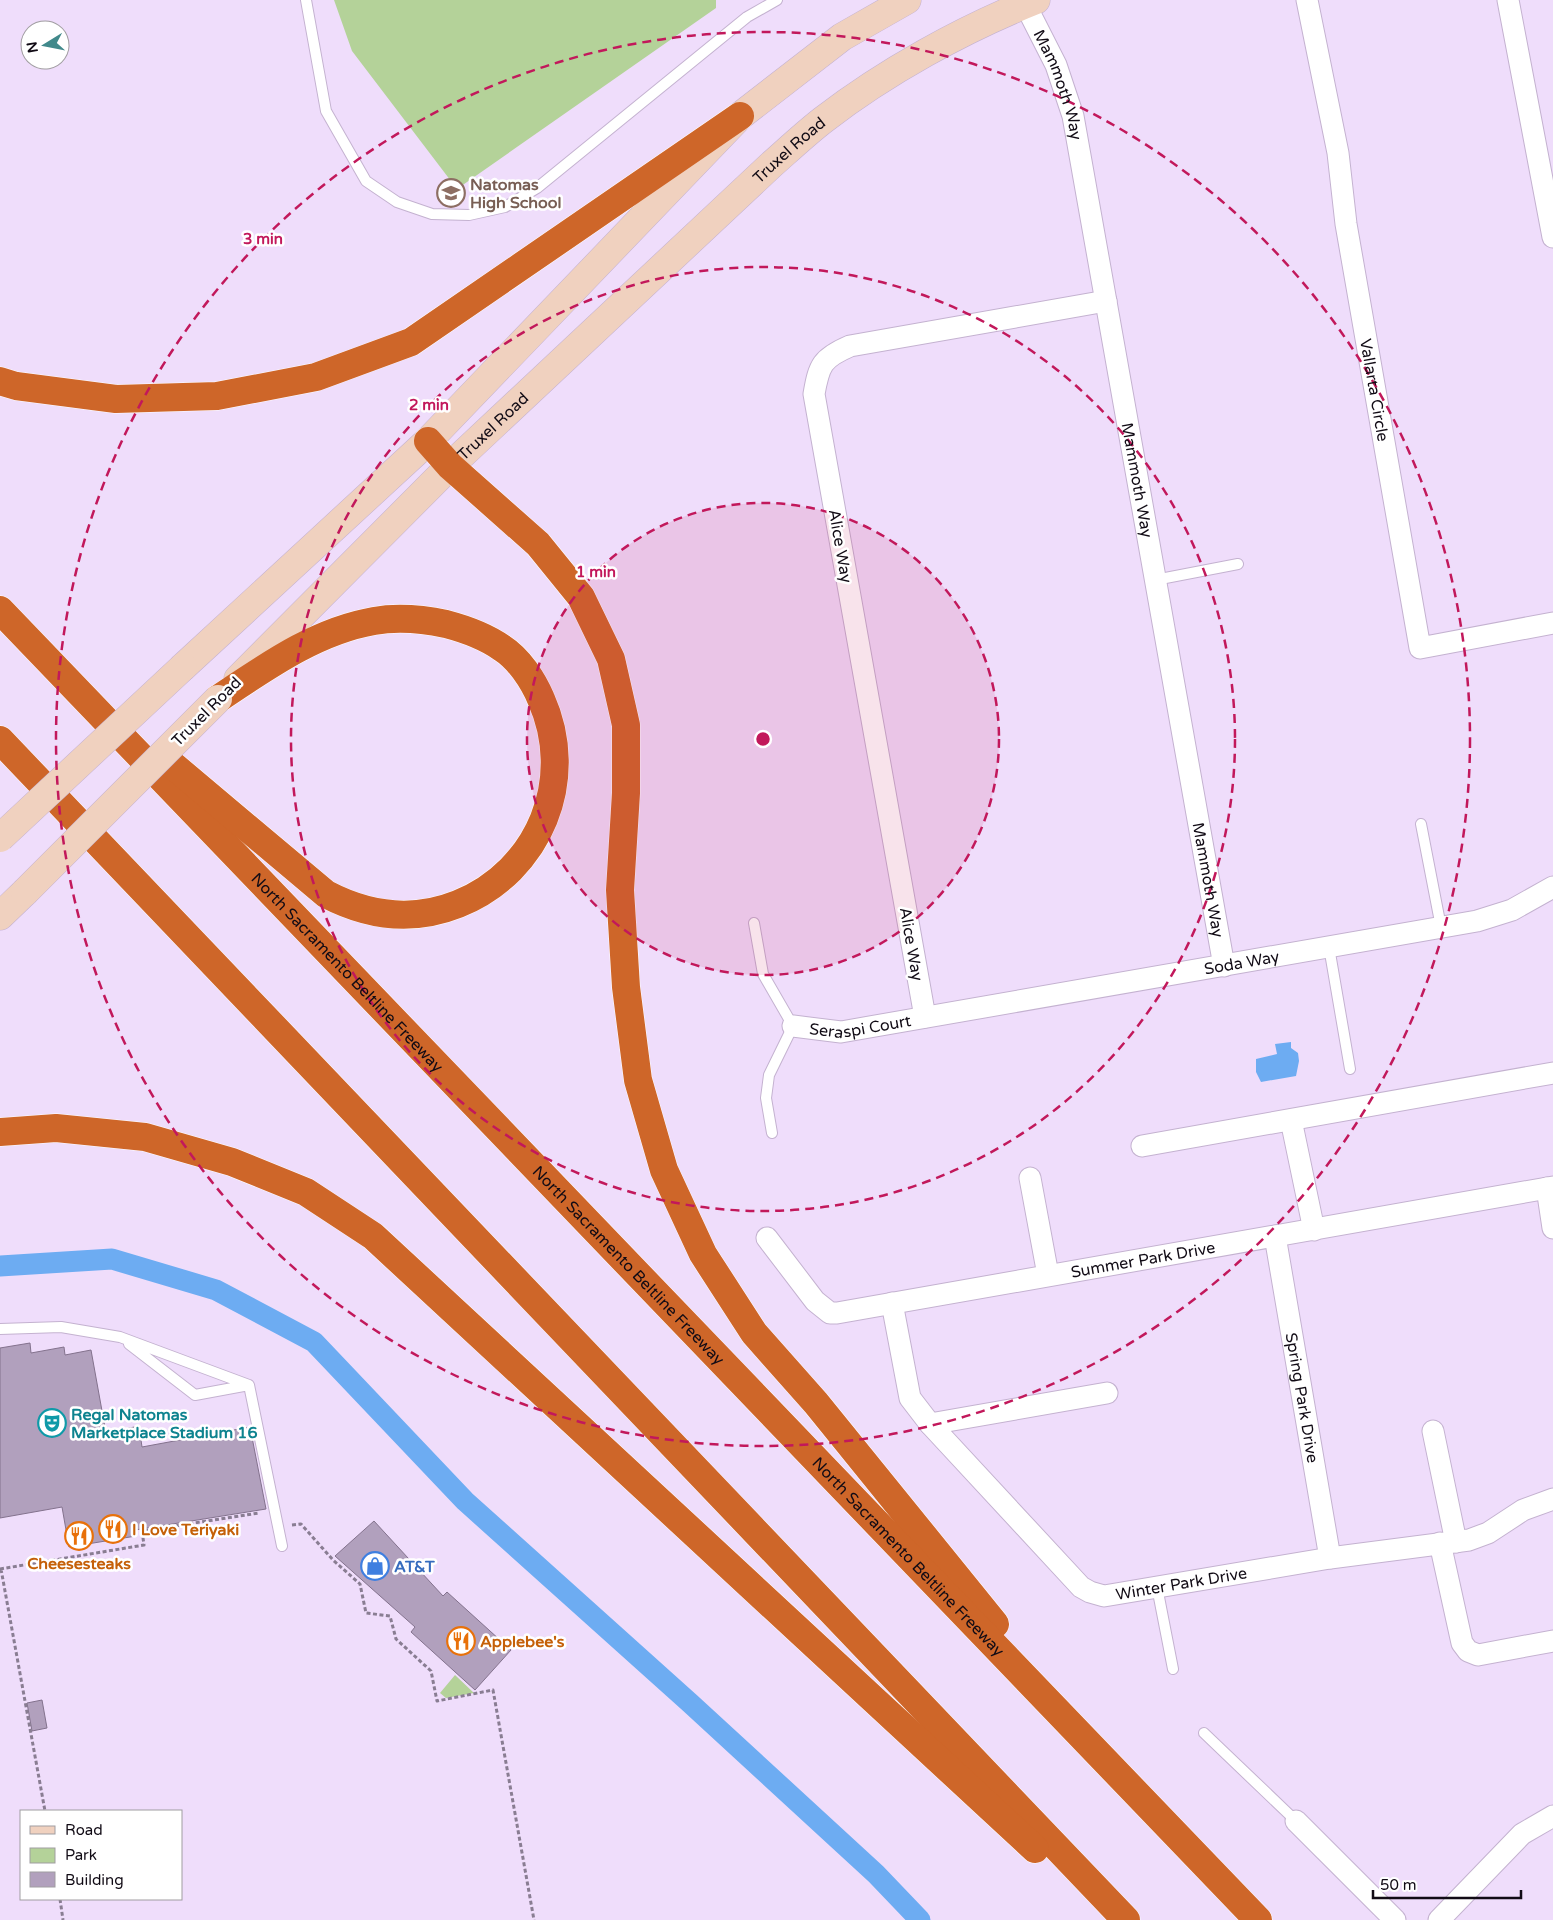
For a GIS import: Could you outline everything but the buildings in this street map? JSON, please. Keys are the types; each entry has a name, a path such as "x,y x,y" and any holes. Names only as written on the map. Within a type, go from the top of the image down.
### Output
{"highway":[{"path":"0,381 16,386 116,399 217,396 316,377 411,342 740,116"},
{"path":"428,441 450,466 538,544 581,597 611,659 626,725 626,793 620,890 626,987 638,1080 664,1170 703,1254 754,1333 816,1403 1115,1773"},
{"name":"North Sacramento Beltline Freeway","path":"0,610 1258,1920"},
{"path":"57,669 326,894 363,910 383,914 414,915 444,910 472,898 499,879 520,859 532,843 546,816 555,776 555,745 548,715 536,688 518,662 503,648 462,628 429,620 395,619 373,621 340,630 278,659 218,699"},
{"path":"0,740 1126,1920"},
{"path":"0,765 68,811"},
{"path":"0,1132 56,1128 145,1137 232,1162 306,1192 373,1236 1111,1920"}],"main road":[{"path":"0,838 428,441 740,116 842,37 907,0"},
{"name":"Truxel Road","path":"0,916 450,466 770,165 823,120 919,56 1030,2"}],"street":[{"name":"Vallarta Circle","path":"1307,0 1338,153 1346,224 1420,648 1553,623"},
{"path":"1508,0 1553,237"},
{"name":"Mammoth Way","path":"1030,2 1056,64 1073,116 1224,966"},
{"name":"Alice Way","path":"925,1017 814,394 818,372 832,354 850,346 1106,301"},
{"name":"Soda Way","path":"925,1017 1477,921 1512,910 1553,888"},
{"name":"Seraspi Court","path":"794,1026 841,1032 925,1017"},
{"path":"1142,1146 1553,1073"},
{"path":"1291,1120 1314,1230"},
{"path":"1030,1178 1048,1275"},
{"path":"1550,1188 1553,1228"},
{"name":"Summer Park Drive","path":"767,1238 815,1301 830,1313 837,1313 1550,1188"},
{"name":"Spring Park Drive","path":"1275,1236 1330,1558"},
{"name":"Winter Park Drive","path":"892,1303 910,1398 930,1424 1082,1587 1090,1592 1104,1596 1330,1558 1469,1540 1488,1533 1523,1510 1553,1499"},
{"path":"930,1424 1107,1393"},
{"path":"1433,1431 1462,1643 1468,1651 1478,1655 1553,1641"},
{"path":"1439,1920 1522,1834 1553,1816"},
{"path":"1296,1821 1394,1920"}],"lane":[{"path":"306,0 326,111 366,181 397,202 432,214 469,216 505,206 537,188 747,17 777,0"},
{"path":"1155,580 1238,564"},
{"path":"1421,824 1440,927"},
{"path":"754,923 763,974 794,1026 769,1075 766,1098 772,1133"},
{"path":"1329,947 1350,1069"},
{"path":"0,1329 61,1327 120,1338 249,1384"},
{"path":"120,1338 195,1395 249,1384"},
{"path":"249,1384 282,1546"},
{"path":"1157,1587 1173,1669"},
{"path":"1204,1733 1296,1821"}],"path":[{"path":"45,1810 0,1569 144,1545 142,1532 259,1512 261,1530 301,1524 334,1560 360,1584 366,1613 390,1616 396,1639 431,1671 437,1701 493,1690 534,1920"},
{"path":"60,1900 63,1920"}],"green space":[{"path":"334,0 716,0 716,8 457,189 352,51"},
{"path":"455,1675 474,1693 446,1698 440,1693"}],"water":[{"path":"1291,1042 1291,1048 1298,1053 1299,1061 1296,1076 1261,1082 1256,1072 1256,1059 1277,1054 1275,1044"}],"waterway":[{"path":"0,1266 112,1259 216,1290 314,1342 465,1501 690,1703 876,1874 920,1920"}],"place":[{"name":"Natomas High School","path":"451,193"},
{"name":"Regal Natomas Marketplace Stadium 16","path":"52,1423"},
{"name":"I Love Teriyaki","path":"113,1529"},
{"name":"Cheesesteaks","path":"79,1536"},
{"name":"AT&T","path":"375,1566"},
{"name":"Applebee's","path":"461,1641"}]}
